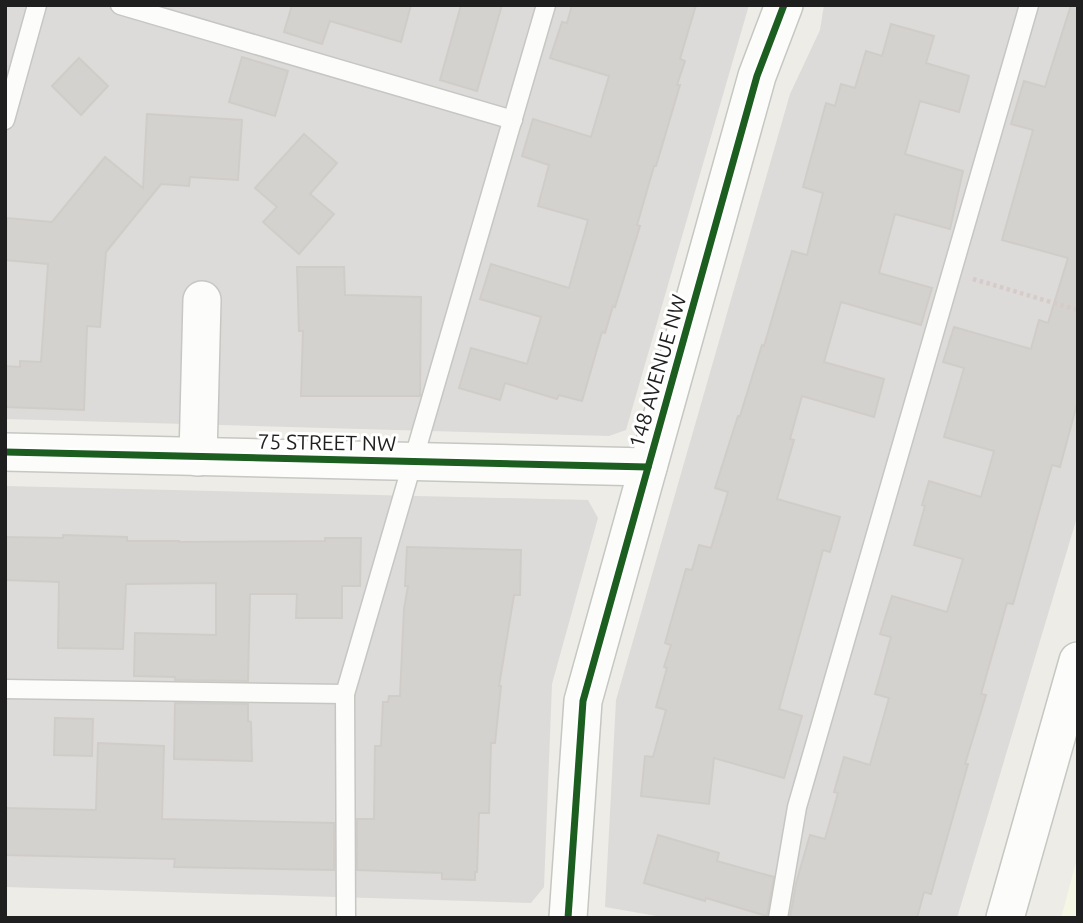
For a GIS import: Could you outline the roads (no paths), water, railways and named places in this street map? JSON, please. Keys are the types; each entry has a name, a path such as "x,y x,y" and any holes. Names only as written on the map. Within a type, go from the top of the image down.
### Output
{"street":[{"name":"148 AVENUE NW","path":"568,918 583,701 757,76 784,5"},
{"path":"198,457 202,300"},
{"name":"75 STREET NW","path":"5,452 648,467"},
{"path":"1005,918 1078,661"}],"lane":[{"path":"5,120 37,5"},
{"path":"120,5 513,120"},
{"path":"346,918 345,694 546,5"},
{"path":"778,918 797,807 1029,5"},
{"path":"5,689 345,694"}]}
